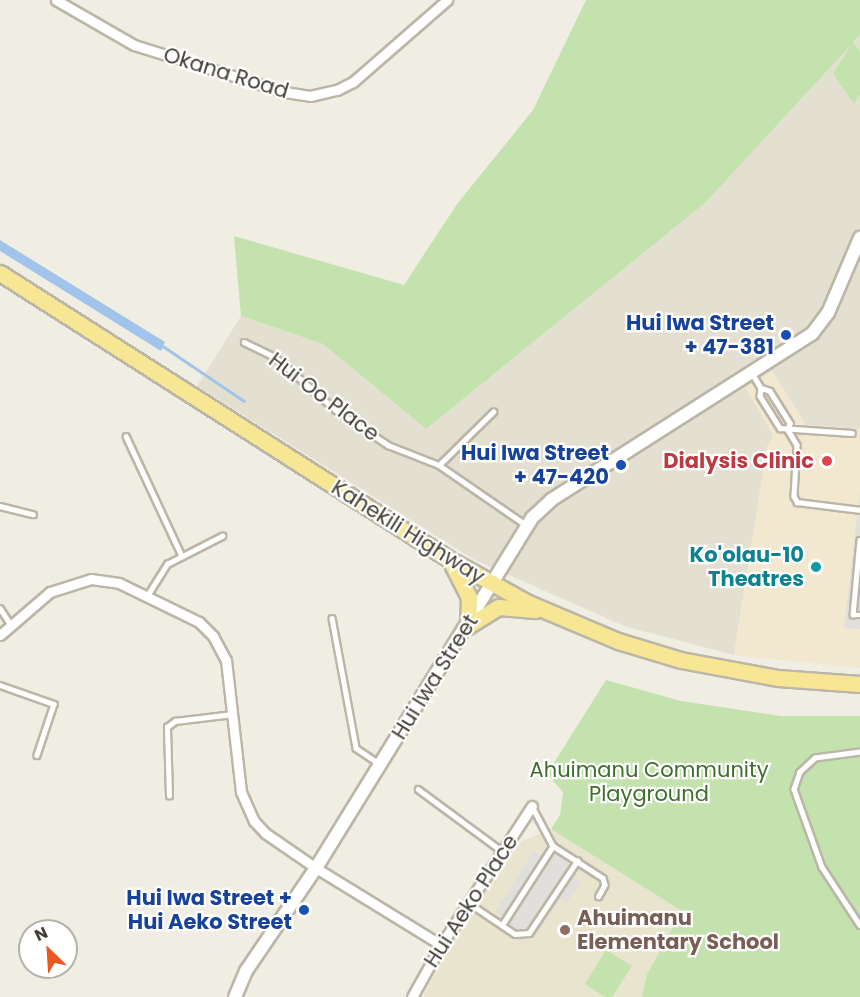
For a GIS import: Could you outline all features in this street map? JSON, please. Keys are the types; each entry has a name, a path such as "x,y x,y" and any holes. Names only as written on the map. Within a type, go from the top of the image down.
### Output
{"main road":[{"name":"Kahekili Highway","path":"0,273 449,559 546,611 618,641 713,667 778,678 860,684"},
{"path":"449,559 469,597 468,626"},
{"path":"468,626 499,607 546,611"}],"street":[{"name":"Okana Road","path":"56,0 134,45 285,92 310,96 337,90 353,82 447,0"},
{"name":"Hui Iwa Street","path":"235,997 246,972 316,868 381,765 494,584 526,525 551,500 752,373 819,327 860,238"},
{"path":"0,635 50,592 82,580 119,583 190,617 213,636 226,660 241,792 250,814 265,833 316,868 441,945"},
{"name":"Hui Aeko Place","path":"412,997 441,945 532,806"}],"lane":[{"name":"Hui Oo Place","path":"244,342 275,357 336,410 388,445 439,465 526,525"},
{"path":"752,373 761,388 760,396 780,428 852,433"},
{"path":"761,388 770,391 790,423 788,429 798,452 794,496 797,502 860,510"},
{"path":"439,465 493,412"},
{"path":"126,436 182,556"},
{"path":"0,506 33,514"},
{"path":"147,596 165,566 222,536"},
{"path":"860,540 853,615 860,615"},
{"path":"0,608 11,625"},
{"path":"332,618 356,748 381,765"},
{"path":"0,685 54,704 37,755"},
{"path":"169,796 167,727 175,721 233,714"},
{"path":"860,752 815,758 800,771 794,789 822,867 860,925"},
{"path":"418,789 503,852"},
{"path":"532,806 553,846 605,880 599,896"},
{"path":"502,925 553,846"},
{"path":"469,903 518,935 532,931 577,861"}],"shaded area":[{"path":"860,35 860,429 806,425 772,371 773,435 767,447 734,655 624,626 473,559 197,386 241,316 323,344 426,429 705,203"},
{"path":"772,371 806,425 860,429 860,668 734,655 767,447 773,435 745,387"},
{"path":"860,492 860,629 844,628"},
{"name":"Ahuimanu Elementary School","path":"551,829 682,911 647,974 642,997 423,997 446,948 522,841"},
{"path":"557,842 585,860 574,877 581,882 567,903 560,899 535,936 518,941 495,927 502,916 495,912 534,851 541,855 545,847"}],"green space":[{"path":"586,0 860,0 860,35 853,42 860,52 860,94 854,104 833,74 851,45 705,203 426,429 323,344 241,316 234,236 404,285 457,204 533,110"},
{"name":"Ahuimanu Community Playground","path":"606,680 681,701 781,716 860,716 860,997 642,997 647,974 682,911 551,829 560,815 563,792 547,774"},
{"path":"616,936 622,936 626,943 622,950 616,950 612,946 612,940"},
{"path":"606,950 632,966 612,997 605,997 585,984"}],"water":[{"path":"0,240 165,342 161,351 0,251"}],"waterway":[{"path":"161,345 244,401"}],"place":[{"name":"Hui Iwa Street + 47-381","path":"786,335"},
{"name":"Dialysis Clinic","path":"827,461"},
{"name":"Hui Iwa Street + 47-420","path":"621,465"},
{"name":"Ko'olau-10 Theatres","path":"816,567"},
{"name":"Hui Iwa Street + Hui Aeko Street","path":"304,910"},
{"name":"Ahuimanu Elementary School","path":"565,930"}]}
